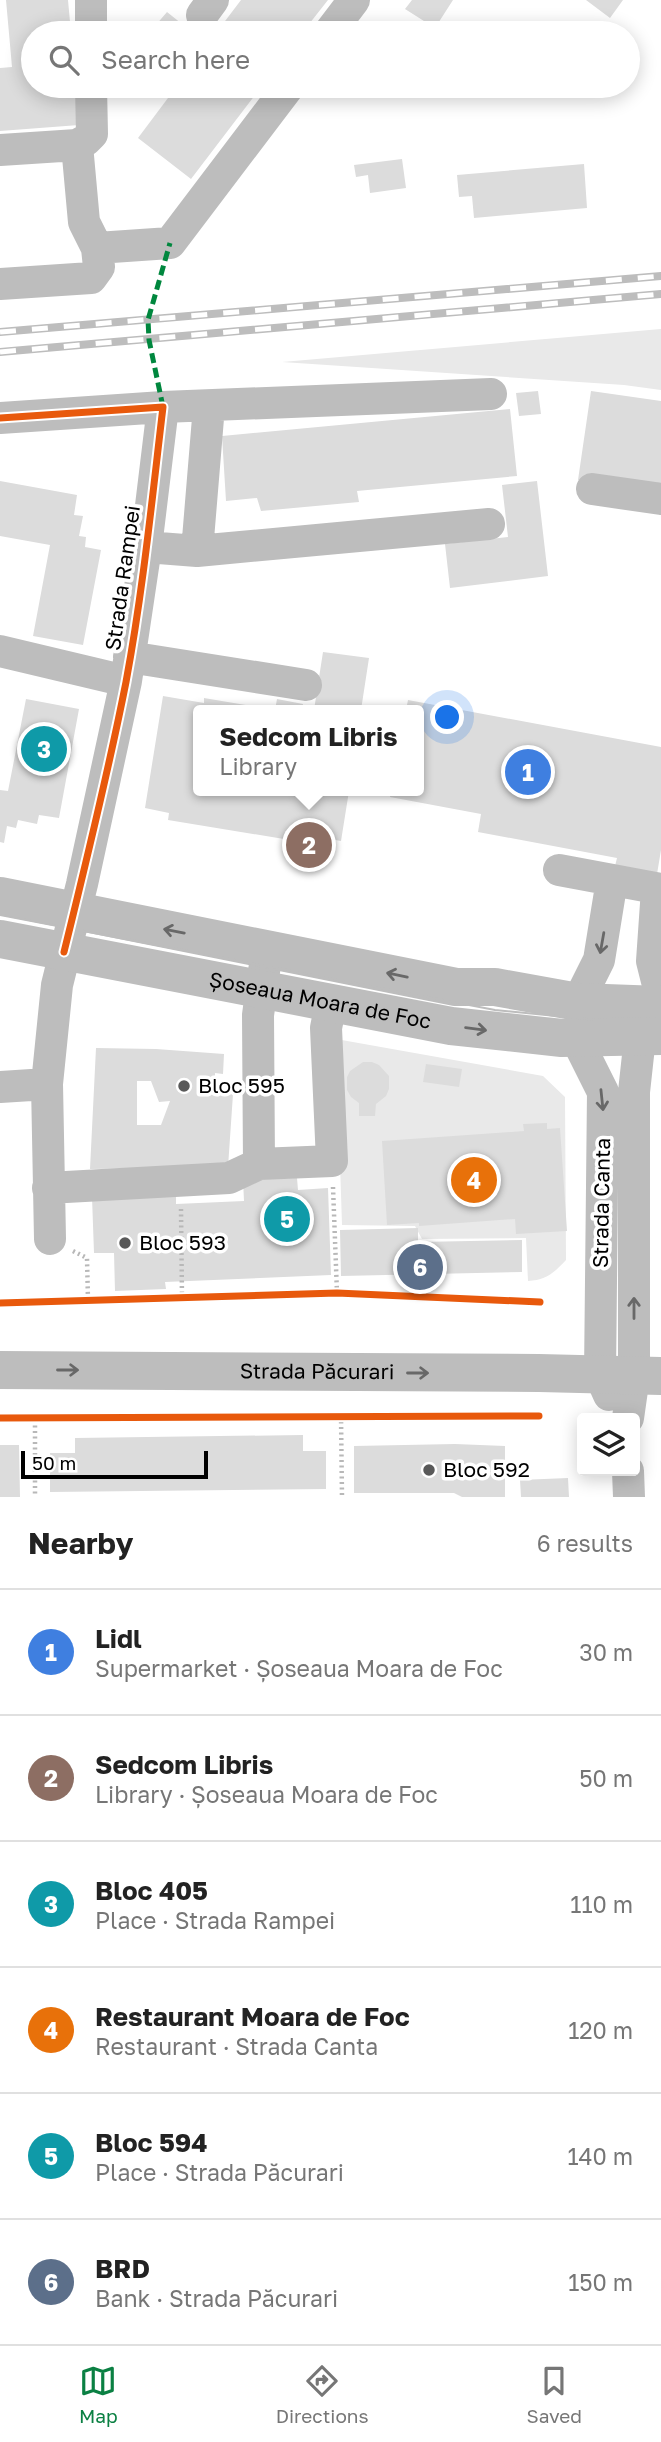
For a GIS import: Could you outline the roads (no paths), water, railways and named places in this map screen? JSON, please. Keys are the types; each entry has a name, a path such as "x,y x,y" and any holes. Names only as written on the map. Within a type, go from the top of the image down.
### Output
{"main road":[{"name":"Șoseaua Moara de Foc","path":"0,896 456,987 495,987 651,1037"},
{"name":"Șoseaua Moara de Foc","path":"0,939 451,1026 588,1015"},
{"path":"588,1015 661,1005"},
{"name":"Strada Păcurari","path":"0,1344 632,1363"},
{"name":"Strada Păcurari","path":"0,1370 632,1363"}],"street":[{"path":"91,0 91,21"},
{"path":"338,21 354,0"},
{"path":"0,150 77,145 86,140 92,134 92,98"},
{"path":"97,248 170,243 280,98"},
{"path":"0,284 91,278 99,267 97,248 84,222 77,145"},
{"path":"0,418 163,407 491,394"},
{"path":"197,551 209,406"},
{"name":"Strada Rampei","path":"50,1239 47,1084 57,985 128,669 163,407"},
{"path":"592,489 661,499"},
{"path":"146,547 197,551 489,524"},
{"path":"0,651 128,669 306,685"},
{"path":"559,870 659,889 652,961 661,997"},
{"path":"588,1015 612,880"},
{"path":"260,1164 258,1015 267,950"},
{"path":"456,987 491,999 624,1026 651,1037"},
{"path":"48,1188 229,1178 260,1164 332,1161 326,1028 331,1003"},
{"name":"Strada Canta","path":"588,1015 603,1092 632,1363"},
{"name":"Strada Canta","path":"632,1363 635,1092 651,1037"},
{"path":"0,1087 47,1084"},
{"path":"621,1413 632,1363"},
{"path":"628,1413 632,1363"},
{"path":"628,1476 629,1497"}],"tram line":[{"path":"0,915 495,1010 597,1020 661,1020"}],"railway":[{"path":"0,332 661,276"},
{"path":"0,352 661,294"}],"place":[{"name":"Bloc 405","path":"44,749"},
{"name":"Lidl","path":"528,772"},
{"name":"Sedcom Libris","path":"309,845"},
{"name":"Bloc 595","path":"184,1086"},
{"name":"Restaurant Moara de Foc","path":"474,1180"},
{"name":"Bloc 594","path":"287,1219"},
{"name":"Bloc 593","path":"125,1243"},
{"name":"BRD","path":"420,1267"},
{"name":"Bloc 592","path":"429,1470"}]}
